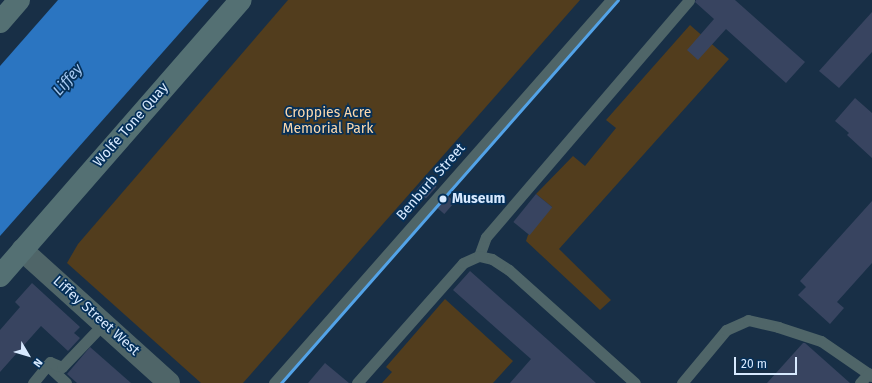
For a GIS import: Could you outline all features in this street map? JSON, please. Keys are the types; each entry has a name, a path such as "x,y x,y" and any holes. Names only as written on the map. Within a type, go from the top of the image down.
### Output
{"main road":[{"path":"0,22 20,0"},
{"name":"Wolfe Tone Quay","path":"0,276 240,0"}],"street":[{"name":"Liffey Street West","path":"22,250 169,383"}],"lane":[{"name":"Benburb Street","path":"274,383 611,0"},
{"path":"479,256 486,237 689,0"},
{"path":"357,383 463,263 479,256 492,259 509,270 611,359 635,383"},
{"path":"682,383 726,330 748,320 820,341 870,375 860,383"},
{"path":"33,383 50,362 62,367 104,323"},
{"path":"47,365 66,383"}],"green space":[{"name":"Croppies Acre Memorial Park","path":"288,0 580,0 243,383 201,383 67,263 78,244"},
{"path":"690,25 729,59 559,249 611,300 600,310 526,241 528,235 552,207 536,194 573,156 585,166 616,128 606,120"},
{"path":"445,299 513,361 493,383 382,383 392,372 386,367"}],"water":[{"name":"Liffey","path":"58,0 209,0 0,236 0,66"}],"building":[{"path":"696,0 735,0 805,62 786,83 726,29 698,60 687,50 714,19 695,2"},
{"path":"872,12 872,52 839,88 819,71"},
{"path":"855,98 872,113 872,158 847,135 849,133 835,121"},
{"path":"427,178 437,187 426,199 416,190"},
{"path":"536,194 552,207 530,235 513,222"},
{"path":"448,196 455,202 444,214 438,208"},
{"path":"872,201 872,263 837,302 844,308 830,324 798,295 806,287 800,281"},
{"path":"470,271 596,383 510,383 531,359 453,290"},
{"path":"32,283 80,327 74,333 80,338 68,351 41,326 0,372 0,330 20,307 15,302"},
{"path":"803,343 805,343 850,383 767,383"},
{"path":"90,347 131,383 77,383 67,374"},
{"path":"325,363 349,383 308,383"}],"transit line":[{"path":"281,383 618,0"}],"place":[{"name":"Museum","path":"443,199"}]}
